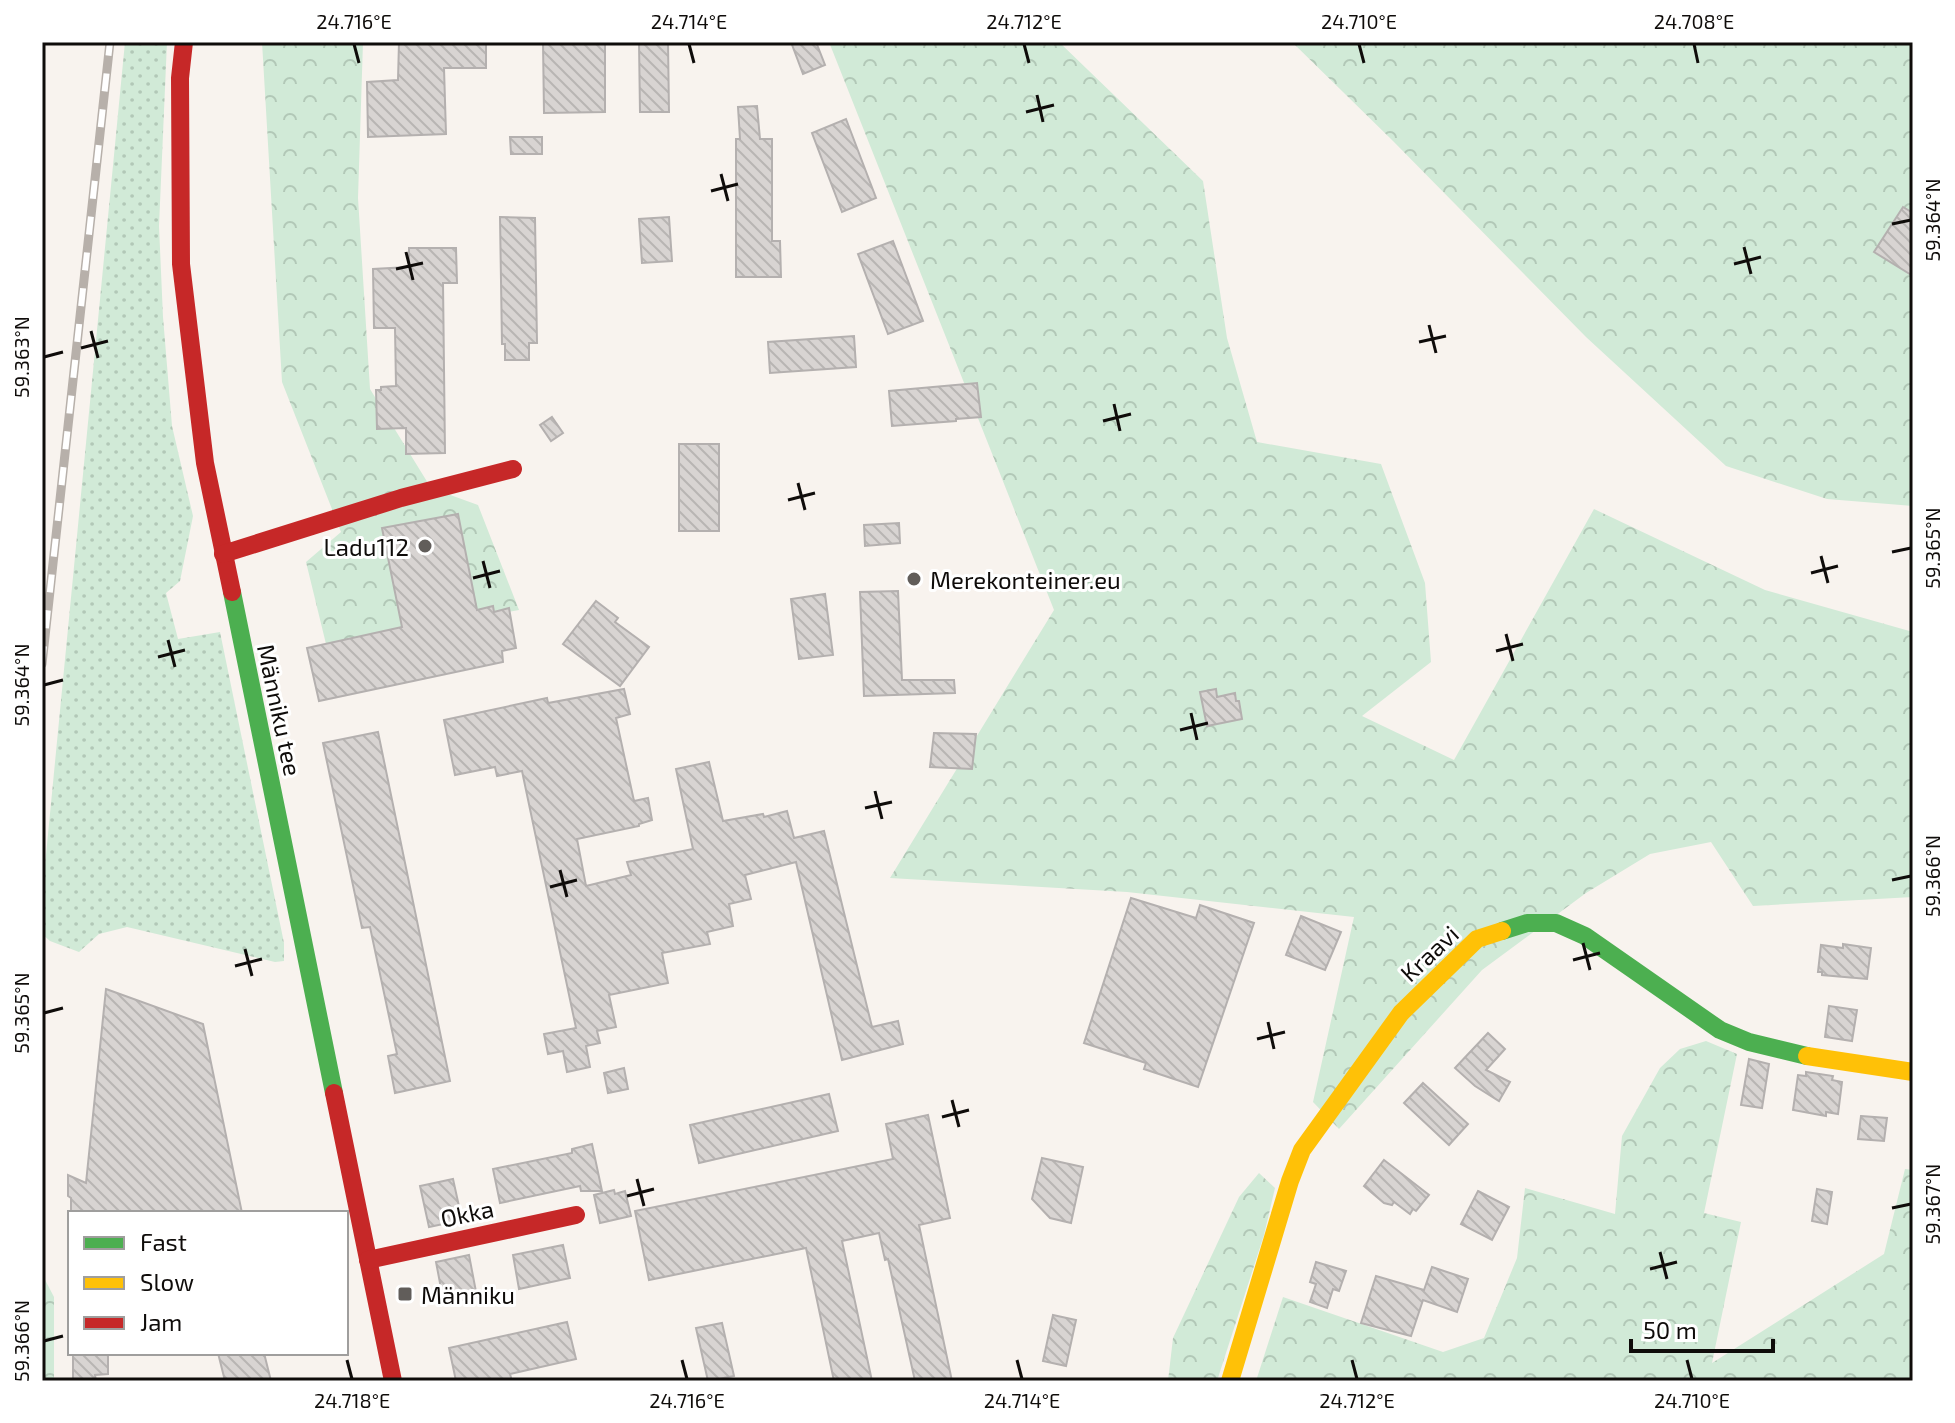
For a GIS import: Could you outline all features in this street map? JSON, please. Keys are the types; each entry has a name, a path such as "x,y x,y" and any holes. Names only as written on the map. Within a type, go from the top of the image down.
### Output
{"street":[{"name":"Männiku tee","path":"184,42 180,78 181,264 202,445 393,1381"},
{"path":"223,554 401,498 513,469"},
{"name":"Kraavi","path":"1230,1381 1302,1150 1401,1013 1477,939 1527,923 1556,923 1585,936 1720,1030 1749,1042 1794,1054 1913,1072"},
{"name":"Okka","path":"368,1260 576,1215"}],"green space":[{"path":"125,42 167,42 159,226 163,317 172,426 193,516 180,581 166,593 178,639 220,632 284,943 284,961 275,962 127,927 99,934 79,952 50,941 42,934 42,896"},
{"path":"262,42 363,42 358,198 370,389 431,488 478,505 519,610 326,644 306,562 341,532 282,382"},
{"path":"829,42 1059,42 1203,181 1227,338 1257,442 1381,464 1425,583 1431,662 1362,716 1454,760 1594,509 1765,590 1913,632 1913,897 1753,906 1711,842 1650,854 1586,893 1482,970 1339,1129 1313,1102 1354,917 1127,892 890,878 1054,610"},
{"path":"1292,42 1913,42 1913,506 1827,499 1726,466 1586,337"},
{"path":"1706,1041 1737,1054 1704,1213 1741,1222 1712,1363 1884,1254 1905,1169 1913,1170 1913,1381 1256,1381 1283,1297 1443,1352 1484,1338 1517,1258 1525,1188 1615,1214 1622,1136 1660,1068 1680,1049"},
{"path":"1259,1173 1275,1188 1264,1235 1217,1381 1168,1381 1173,1338 1239,1197"},
{"path":"42,1274 54,1297 54,1381 42,1381"}],"building":[{"path":"399,42 486,42 486,68 444,68 446,134 368,137 367,82 398,80"},
{"path":"543,42 605,42 605,112 544,113"},
{"path":"639,42 668,42 669,112 640,112"},
{"path":"791,42 816,42 825,65 803,74"},
{"path":"757,106 760,139 772,139 772,241 780,241 781,277 736,277 738,107"},
{"path":"846,119 876,198 842,212 812,133"},
{"path":"510,137 542,137 542,154 511,154"},
{"path":"1903,207 1913,213 1913,276 1874,252"},
{"path":"500,217 535,218 537,343 529,343 529,360 505,360 505,344 502,344"},
{"path":"669,217 672,261 642,263 639,219"},
{"path":"893,241 923,321 888,334 858,254"},
{"path":"409,248 456,248 457,283 443,283 445,453 406,454 406,428 377,429 376,390 396,386 395,328 374,328 373,269 409,267"},
{"path":"854,336 856,367 770,373 768,342"},
{"path":"977,383 981,417 892,426 889,391"},
{"path":"552,417 563,433 551,441 540,425"},
{"path":"679,444 719,444 719,531 679,531"},
{"path":"458,514 477,610 493,606 494,612 509,608 516,648 502,651 503,662 319,701 307,648 402,627 382,528"},
{"path":"899,523 900,543 865,546 864,525"},
{"path":"898,591 902,680 954,680 955,693 864,696 860,592"},
{"path":"825,594 833,655 799,659 791,599"},
{"path":"596,601 618,618 615,622 649,647 620,686 563,644"},
{"path":"624,689 630,714 616,718 634,801 648,798 652,820 639,826 577,839 586,886 631,875 627,862 693,849 676,769 709,762 723,821 787,811 794,838 824,831 872,1027 898,1021 903,1044 842,1060 796,862 745,875 751,899 729,904 733,926 707,932 710,944 662,953 668,983 609,995 616,1027 597,1031 600,1043 586,1046 590,1067 567,1072 563,1051 548,1054 544,1034 576,1028 522,771 497,776 495,767 455,775 444,720 547,698 548,703"},
{"path":"1216,689 1217,697 1235,693 1242,719 1207,726 1200,692"},
{"path":"378,732 450,1081 395,1093 388,1056 397,1054 370,927 362,928 323,743"},
{"path":"934,733 976,734 972,769 930,767"},
{"path":"1131,898 1196,918 1200,905 1254,923 1198,1087 1144,1069 1146,1063 1084,1043"},
{"path":"1301,916 1341,932 1325,970 1286,955"},
{"path":"1843,944 1871,948 1867,979 1822,975 1818,972 1821,945 1843,948"},
{"path":"106,989 203,1024 242,1211 71,1211 68,1175 86,1183"},
{"path":"1829,1006 1857,1010 1852,1041 1825,1037"},
{"path":"1488,1033 1505,1049 1486,1070 1510,1082 1499,1101 1475,1086 1455,1068"},
{"path":"1749,1059 1769,1064 1762,1108 1741,1105"},
{"path":"624,1068 628,1089 608,1093 604,1073"},
{"path":"1806,1072 1833,1076 1832,1080 1842,1082 1838,1114 1826,1112 1826,1116 1793,1110 1798,1075 1806,1076"},
{"path":"1423,1083 1468,1124 1449,1145 1404,1103"},
{"path":"829,1094 838,1131 699,1163 690,1125"},
{"path":"928,1115 950,1218 919,1225 952,1381 915,1381 888,1259 885,1260 879,1233 842,1241 872,1381 834,1381 806,1248 649,1280 635,1211 893,1159 886,1124"},
{"path":"1861,1116 1887,1118 1884,1141 1858,1139"},
{"path":"592,1144 602,1191 581,1191 580,1186 500,1203 493,1169 572,1153 572,1149"},
{"path":"1042,1158 1083,1167 1071,1223 1050,1218 1032,1199"},
{"path":"1384,1160 1429,1195 1416,1211 1413,1209 1410,1214 1394,1202 1392,1205 1384,1203 1364,1186"},
{"path":"453,1179 462,1220 429,1227 420,1186"},
{"path":"1817,1189 1832,1192 1827,1224 1812,1221"},
{"path":"614,1190 615,1194 625,1191 631,1216 600,1223 594,1195"},
{"path":"1478,1191 1509,1207 1492,1240 1461,1224"},
{"path":"563,1245 570,1278 519,1289 513,1255"},
{"path":"469,1255 477,1297 444,1304 436,1262"},
{"path":"1316,1262 1346,1271 1339,1291 1333,1289 1327,1308 1310,1302 1316,1284 1310,1282"},
{"path":"1432,1267 1468,1279 1457,1312 1423,1300 1411,1336 1361,1323 1376,1276 1424,1290"},
{"path":"1053,1315 1076,1320 1066,1366 1043,1361"},
{"path":"567,1322 576,1359 510,1374 512,1381 456,1381 449,1348"},
{"path":"722,1323 734,1376 708,1381 696,1328"},
{"path":"73,1355 108,1355 108,1374 95,1375 96,1381 73,1381"},
{"path":"218,1355 264,1355 271,1381 225,1381"}],"railway":[{"path":"42,664 110,42"}],"traffic: fast":[{"path":"232,592 334,1093"},
{"path":"1502,931 1527,923 1556,923 1585,936 1720,1030 1749,1042 1807,1056"}],"traffic: slow":[{"path":"1230,1381 1302,1150 1401,1013 1477,939 1502,931"},
{"path":"1807,1056 1913,1072"}],"traffic: jam":[{"path":"184,42 180,78 181,264 205,463 232,592"},
{"path":"223,554 401,498 513,469"},
{"path":"334,1093 393,1381"},
{"path":"368,1260 576,1215"}],"place":[{"name":"Ladu112","path":"425,546"},
{"name":"Merekonteiner.eu","path":"914,579"},
{"name":"Männiku","path":"405,1294"}]}
